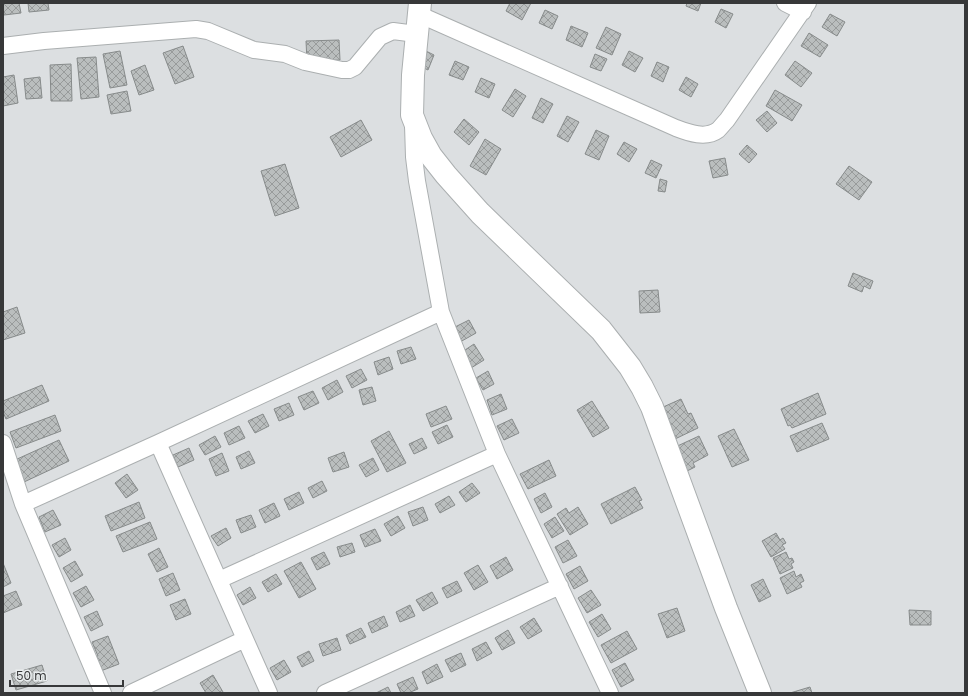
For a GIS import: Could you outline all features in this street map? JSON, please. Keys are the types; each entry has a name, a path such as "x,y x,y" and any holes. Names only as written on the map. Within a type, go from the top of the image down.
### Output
{"street":[{"path":"418,17 676,128 691,133 704,134 717,131 727,120 806,7 785,3"},
{"path":"3,46 44,41 196,29 208,31 254,50 285,54 305,62 342,70 349,70 355,67 380,37 418,17"},
{"path":"418,17 413,76 412,115 414,156 416,180 441,312 497,454 610,693"},
{"path":"412,115 421,138 431,156 446,175 480,213 601,330 630,367 652,407 726,608 760,693"},
{"path":"22,504 441,312"},
{"path":"3,443 22,504 103,693"},
{"path":"158,443 269,693"},
{"path":"219,580 497,454"},
{"path":"325,693 560,586"},
{"path":"131,693 245,639"}],"building":[{"path":"3,3 19,3 21,13 4,15"},
{"path":"28,3 48,3 49,10 29,12"},
{"path":"510,3 531,3 522,20 506,11"},
{"path":"687,3 701,3 698,11 686,6"},
{"path":"721,9 733,14 726,28 715,22"},
{"path":"545,10 558,16 552,29 539,23"},
{"path":"830,14 845,22 837,36 822,27"},
{"path":"571,26 588,33 582,47 566,40"},
{"path":"606,27 621,34 612,55 596,48"},
{"path":"809,33 828,45 820,57 801,46"},
{"path":"339,40 340,60 307,61 306,41"},
{"path":"183,46 194,77 175,84 163,53"},
{"path":"424,50 434,55 428,70 418,65"},
{"path":"120,51 127,85 110,88 103,54"},
{"path":"629,51 643,58 635,72 622,65"},
{"path":"595,54 607,59 601,71 590,67"},
{"path":"96,57 99,97 81,99 77,58"},
{"path":"455,61 469,67 463,80 449,75"},
{"path":"795,61 812,73 801,87 785,75"},
{"path":"657,62 669,67 663,82 651,76"},
{"path":"71,64 72,101 51,101 50,65"},
{"path":"145,65 154,90 139,95 131,71"},
{"path":"14,75 18,103 3,106 3,77"},
{"path":"40,77 42,98 26,99 24,79"},
{"path":"686,77 698,84 691,97 679,90"},
{"path":"481,78 495,84 489,98 475,92"},
{"path":"515,89 526,96 513,117 502,110"},
{"path":"775,90 802,105 792,121 766,106"},
{"path":"127,91 131,111 111,114 107,95"},
{"path":"541,98 553,104 543,123 532,118"},
{"path":"767,111 777,123 767,132 756,120"},
{"path":"567,116 579,122 568,142 557,136"},
{"path":"464,119 479,132 469,145 454,132"},
{"path":"361,120 372,140 341,157 330,137"},
{"path":"596,130 609,136 599,160 585,154"},
{"path":"485,139 501,149 486,175 470,166"},
{"path":"624,142 637,149 629,162 617,154"},
{"path":"747,145 757,154 749,163 739,154"},
{"path":"725,158 728,175 713,178 709,161"},
{"path":"651,160 662,165 656,178 645,173"},
{"path":"285,164 299,208 275,216 261,171"},
{"path":"849,166 872,182 859,200 836,184"},
{"path":"660,179 667,181 665,192 658,191"},
{"path":"853,273 873,281 870,289 864,286 862,292 848,286"},
{"path":"658,290 660,312 640,313 639,291"},
{"path":"17,307 25,333 3,340 3,312"},
{"path":"469,320 476,333 460,342 453,328"},
{"path":"474,344 484,360 471,368 462,352"},
{"path":"411,347 416,359 401,364 397,351"},
{"path":"389,357 393,369 378,375 374,362"},
{"path":"361,369 367,380 352,388 346,376"},
{"path":"488,371 494,384 483,390 476,378"},
{"path":"337,380 343,392 328,400 322,388"},
{"path":"42,385 49,401 6,419 3,412 3,401"},
{"path":"372,387 376,401 363,405 359,390"},
{"path":"313,391 319,403 304,410 298,397"},
{"path":"818,393 826,414 792,428 790,425 788,426 781,409"},
{"path":"501,394 507,409 492,415 487,400"},
{"path":"681,399 688,414 691,413 698,428 675,439 661,408"},
{"path":"592,401 609,428 593,437 577,410"},
{"path":"289,403 294,415 279,421 274,409"},
{"path":"446,406 452,419 431,427 426,414"},
{"path":"263,414 269,426 255,433 248,421"},
{"path":"55,415 61,431 16,448 10,432"},
{"path":"512,419 519,433 504,440 497,426"},
{"path":"822,423 829,439 797,452 790,436"},
{"path":"447,425 453,437 438,444 432,432"},
{"path":"239,426 245,438 229,445 224,433"},
{"path":"734,429 749,460 732,467 718,436"},
{"path":"389,431 406,463 387,472 371,441"},
{"path":"215,436 221,447 205,455 199,445"},
{"path":"699,436 708,455 693,463 695,467 683,473 671,449"},
{"path":"422,438 427,448 414,454 409,444"},
{"path":"59,440 69,461 24,482 15,460"},
{"path":"189,448 194,460 178,467 173,455"},
{"path":"249,451 255,463 241,469 236,457"},
{"path":"344,452 349,467 333,472 328,458"},
{"path":"222,453 229,471 216,476 209,459"},
{"path":"373,458 379,470 366,477 359,465"},
{"path":"549,460 556,476 528,489 520,474"},
{"path":"127,474 138,490 126,498 115,483"},
{"path":"322,481 327,491 313,498 308,488"},
{"path":"472,483 480,493 466,502 459,492"},
{"path":"635,487 642,500 639,501 643,508 611,524 601,504"},
{"path":"299,492 304,503 289,510 284,499"},
{"path":"545,493 552,507 541,513 534,499"},
{"path":"449,496 455,505 440,513 435,504"},
{"path":"139,502 145,518 111,531 105,516"},
{"path":"274,503 280,516 265,523 259,510"},
{"path":"423,507 428,520 413,526 408,512"},
{"path":"578,507 588,524 570,535 557,514 566,508 569,513"},
{"path":"53,510 61,525 45,532 39,517"},
{"path":"251,515 256,527 241,533 236,520"},
{"path":"398,516 405,528 391,536 384,524"},
{"path":"555,517 564,531 552,538 544,524"},
{"path":"150,522 157,539 123,552 116,536"},
{"path":"226,528 231,538 218,546 211,536"},
{"path":"375,529 381,541 365,547 360,535"},
{"path":"776,533 780,540 783,538 786,543 782,545 785,549 771,557 762,541"},
{"path":"65,538 71,550 59,557 52,545"},
{"path":"568,540 577,556 563,563 555,547"},
{"path":"352,543 355,552 340,557 337,547"},
{"path":"159,548 168,567 157,572 148,554"},
{"path":"324,552 330,564 317,570 311,558"},
{"path":"786,552 789,559 792,558 794,562 791,564 793,568 780,574 773,558"},
{"path":"506,557 513,570 497,579 490,566"},
{"path":"75,561 83,575 71,582 63,568"},
{"path":"301,562 316,589 299,598 284,571"},
{"path":"3,563 11,583 3,587"},
{"path":"478,565 488,582 474,590 464,573"},
{"path":"580,566 588,581 574,589 566,574"},
{"path":"794,571 796,577 801,574 804,581 800,583 802,587 787,594 780,578"},
{"path":"173,573 180,590 166,596 159,579"},
{"path":"276,574 282,584 268,592 262,582"},
{"path":"763,579 771,596 759,602 751,585"},
{"path":"457,581 462,591 447,598 442,588"},
{"path":"86,586 94,600 81,607 73,593"},
{"path":"250,587 256,598 243,605 237,595"},
{"path":"591,590 601,605 587,613 578,598"},
{"path":"16,591 22,605 3,613 3,596"},
{"path":"432,592 438,603 423,611 416,600"},
{"path":"185,599 191,614 176,620 170,605"},
{"path":"410,605 415,616 400,622 396,612"},
{"path":"677,608 685,631 667,638 658,614"},
{"path":"909,610 931,611 931,625 910,625"},
{"path":"97,611 103,625 91,631 84,617"},
{"path":"602,614 611,629 598,637 589,622"},
{"path":"384,616 388,626 372,633 368,623"},
{"path":"534,618 542,631 528,639 520,627"},
{"path":"361,628 366,637 350,644 346,635"},
{"path":"508,630 515,643 502,650 495,638"},
{"path":"627,631 637,649 611,663 601,645"},
{"path":"108,636 119,664 98,672 93,657 98,656 92,642"},
{"path":"337,638 341,650 323,656 319,644"},
{"path":"486,642 492,653 477,661 472,649"},
{"path":"309,651 314,661 302,667 297,657"},
{"path":"461,653 466,665 451,672 445,660"},
{"path":"284,660 291,672 277,680 270,668"},
{"path":"625,663 634,680 621,687 612,670"},
{"path":"437,664 443,677 427,684 422,672"},
{"path":"42,665 47,681 16,690 11,674"},
{"path":"213,675 223,692 222,693 206,693 200,683"},
{"path":"413,677 418,689 408,693 401,693 397,684"},
{"path":"388,687 391,693 376,693"},
{"path":"810,687 812,693 790,693"}]}
